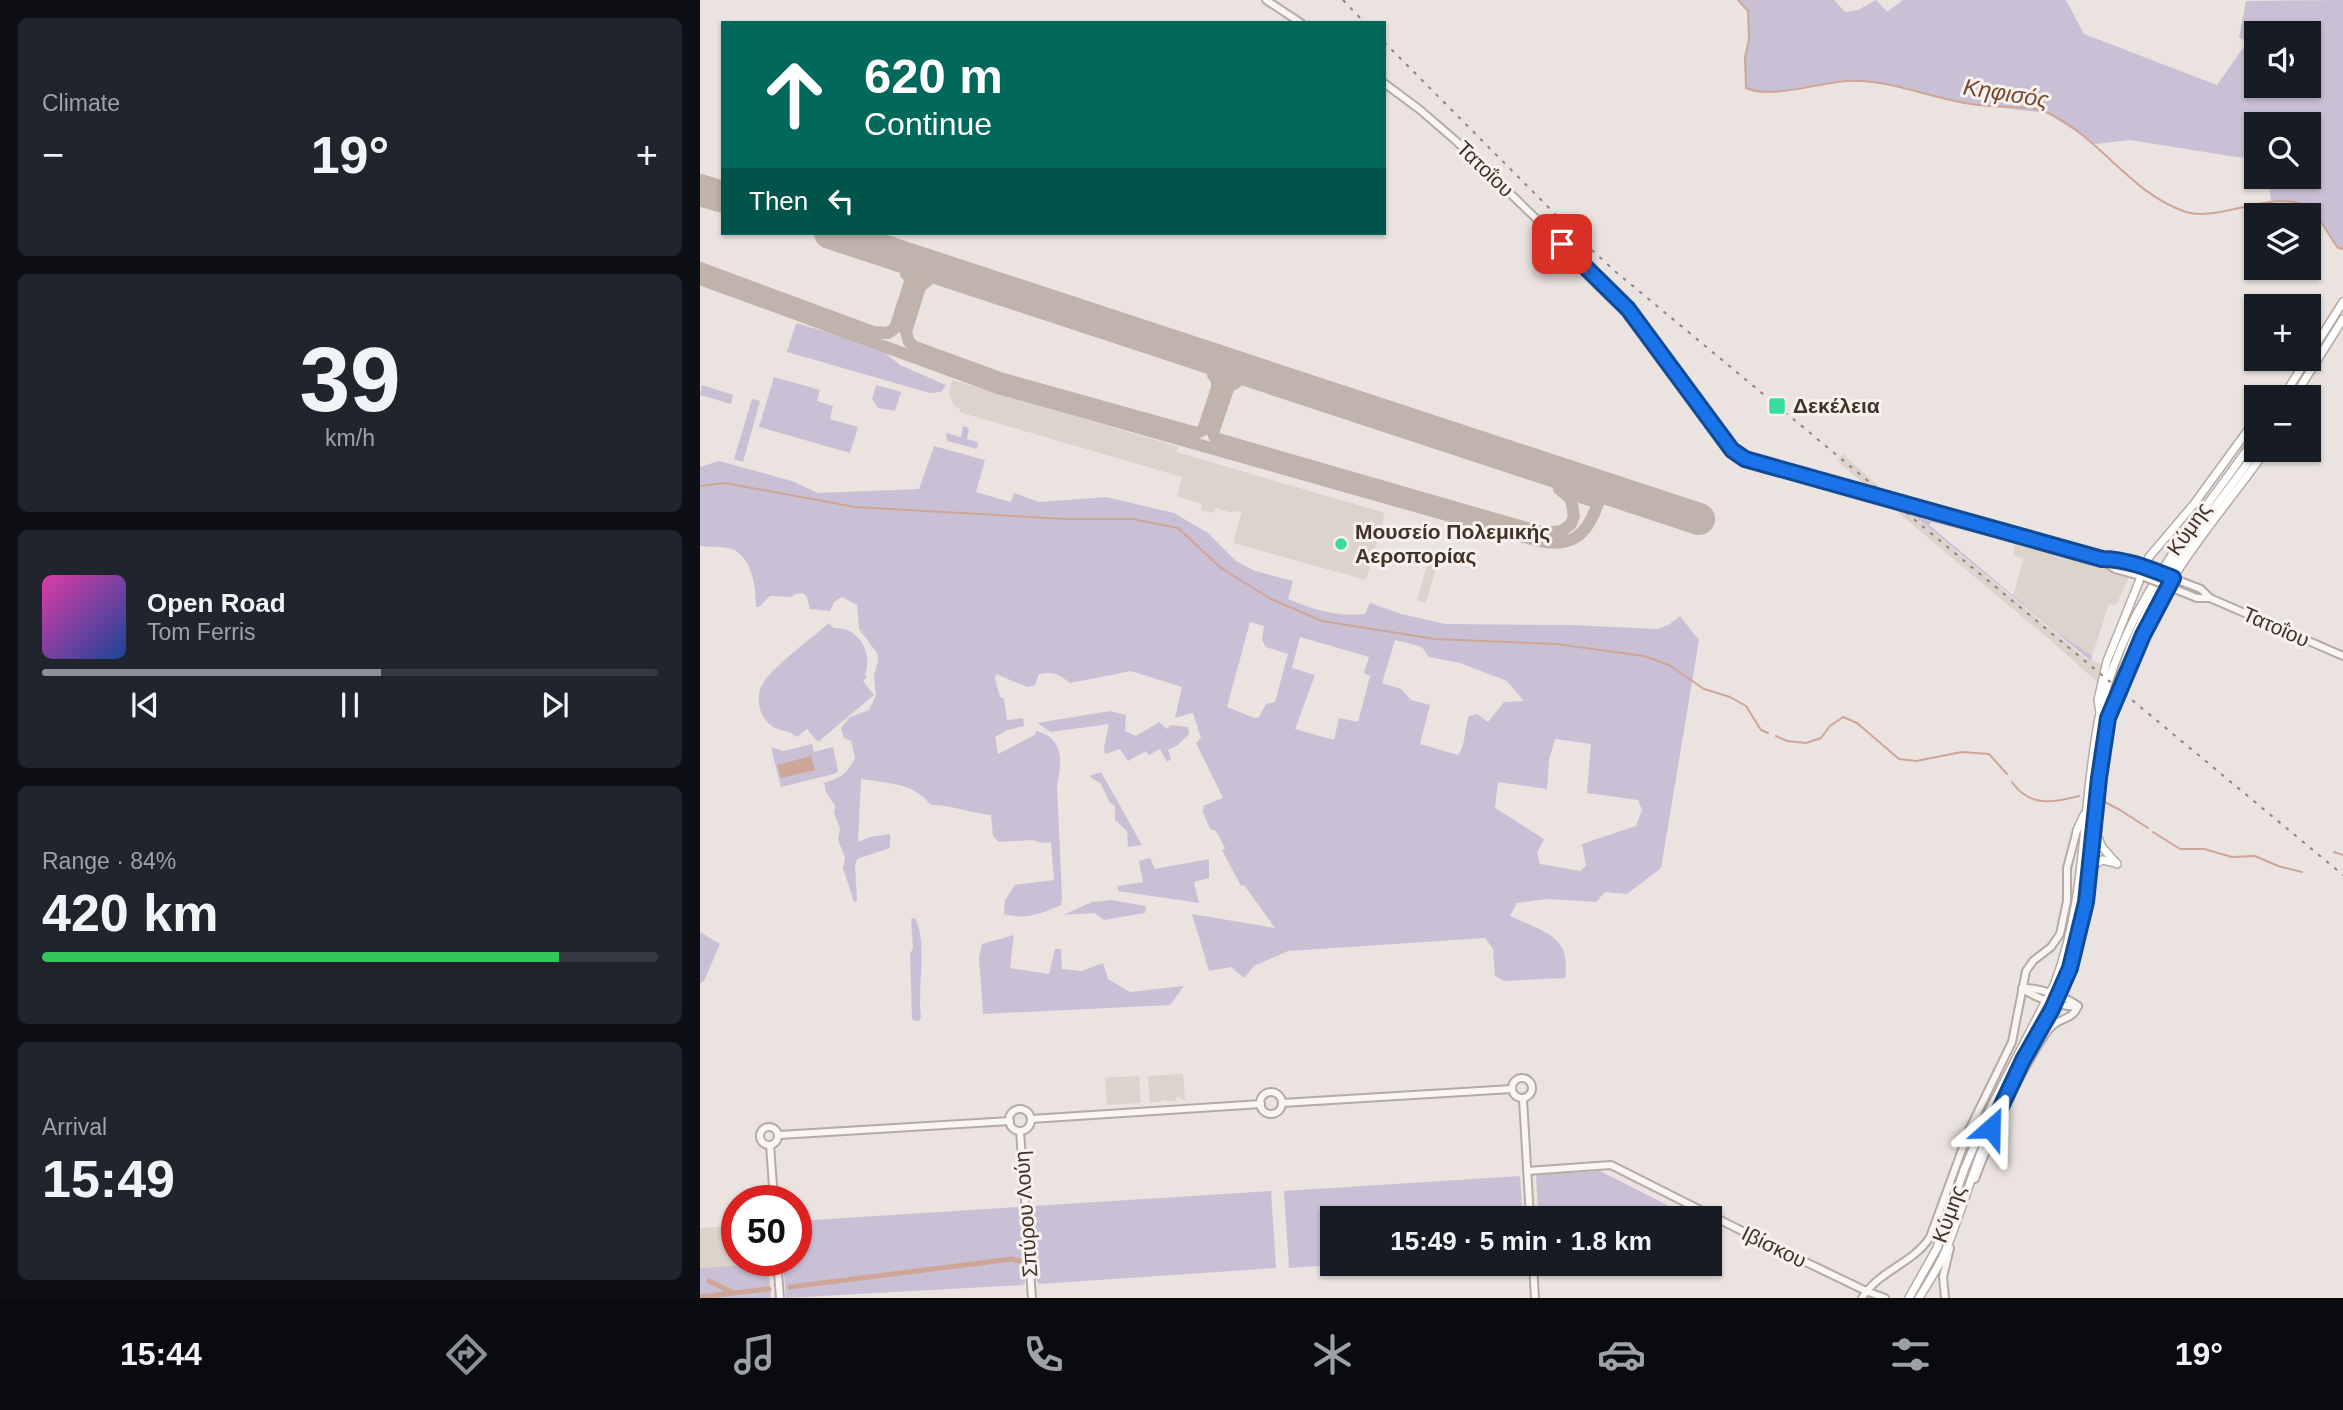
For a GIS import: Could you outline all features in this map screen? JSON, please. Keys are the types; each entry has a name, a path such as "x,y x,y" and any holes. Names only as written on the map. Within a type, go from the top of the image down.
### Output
{"main road":[{"path":"2301,385 2340,316 2343,302"},
{"path":"2291,385 2340,316"},
{"path":"2100,714 2098,701 2106,661 2153,550 2194,504 2244,435"},
{"name":"Κύμης","path":"1909,1298 1937,1248 1964,1170 1990,1109 2052,998 2074,921 2100,714 2118,655 2144,598 2178,545 2244,454"},
{"name":"Κύμης","path":"1919,1298 1944,1252 1976,1162 2077,945 2089,880 2108,718 2127,657 2151,602 2248,462"},
{"path":"2108,718 2167,586 2257,462"},
{"path":"2077,830 2087,808"},
{"path":"2089,880 2092,867 2099,861 2117,864 2099,842 2094,824"}],"street":[{"path":"1266,0 1298,21"},
{"name":"Τατοΐου","path":"1386,84 1455,139 1616,296 1736,453 1751,461 2102,559 2116,559 2146,568 2201,589 2210,598 2343,656"},
{"name":"Τατοΐου","path":"2102,559 2115,569 2197,598 2210,598"},
{"path":"1864,1295 1888,1270 1906,1262 1930,1237 1970,1128 2012,1042 2022,988 2029,967 2051,947 2060,934 2067,901 2067,868 2077,830"},
{"path":"1944,1298 1943,1277 1948,1255 2001,1115 2027,1063 2052,1024 2071,1016 2078,1006 2074,1002 2052,998 2031,988 2022,988"},
{"path":"1518,1078 1529,1080 1532,1090 1529,1096 1523,1098 1514,1095 1512,1089 1513,1082 1518,1078"},
{"path":"1282,1103 1512,1089"},
{"path":"1270,1093 1279,1095 1282,1103 1280,1110 1271,1114 1263,1110 1261,1104 1263,1096 1270,1093"},
{"path":"1523,1098 1529,1206"},
{"path":"1031,1119 1261,1104"},
{"path":"1020,1109 1029,1113 1031,1119 1028,1128 1020,1131 1013,1128 1010,1121 1013,1112 1020,1109"},
{"path":"779,1135 1010,1121"},
{"path":"766,1127 776,1129 779,1135 776,1142 770,1145 761,1140 762,1131 766,1127"},
{"name":"Σπύρου Λούη","path":"1020,1131 1032,1298"},
{"path":"770,1145 773,1185"},
{"name":"Ιβίσκου","path":"1527,1171 1611,1166 1872,1298"},
{"path":"778,1276 780,1298"},
{"path":"1534,1276 1535,1298"},
{"name":"Ιβίσκου","path":"1864,1295 1885,1298"}],"shaded area":[{"path":"1738,0 1834,0 1845,12 1858,10 1876,0 1887,12 1903,0 2066,0 2084,34 2217,85 2244,47 2244,98 2321,98 2321,21 2244,21 2244,40 2239,38 2246,1 2343,0 2343,249 2338,248 2321,223 2321,203 2271,202 2269,189 2321,189 2321,112 2244,112 2244,157 2130,140 2095,144 2047,113 1968,104 1890,85 1849,80 1755,92 1746,88 1745,57 1749,39 1748,11"},
{"path":"796,323 878,347 900,365 946,385 941,392 930,393 787,352"},
{"path":"774,377 820,390 817,401 833,406 830,419 858,427 850,453 759,427"},
{"path":"952,380 1179,447 1176,452 1385,513 1366,580 1233,543 1242,511 1229,512 1216,508 1214,513 1201,510 1202,504 1177,496 1182,477 959,412 960,408 955,407 949,395"},
{"path":"702,385 733,395 731,404 700,395"},
{"path":"876,385 901,392 895,411 878,408 872,399"},
{"path":"752,399 760,401 743,462 734,459"},
{"path":"963,426 969,428 967,439 978,442 977,449 947,441 946,433 961,437"},
{"path":"934,446 985,460 976,492 1011,502 1014,493 1039,502 1106,497 1174,513 1208,533 1236,561 1255,571 1293,581 1288,599 1335,613 1365,614 1370,603 1401,614 1445,624 1658,629 1680,616 1699,640 1661,868 1627,894 1605,892 1596,902 1547,899 1517,903 1510,916 1544,931 1559,944 1564,952 1565,978 1504,981 1495,976 1493,949 1485,938 1288,951 1254,966 1244,978 1231,967 1209,971 1192,914 1275,928 1244,885 1241,886 1222,850 1225,848 1216,831 1210,829 1202,810 1203,806 1223,798 1196,743 1201,738 1193,713 1175,718 1182,687 1131,671 1070,683 1056,674 1044,673 1039,674 1035,685 1027,687 996,674 995,679 1000,697 1004,699 1007,720 1023,718 1024,726 995,737 998,754 1035,735 1036,731 1052,739 1059,751 1057,785 1061,905 1033,915 1004,914 1005,900 1015,885 1054,880 1051,842 999,842 993,836 991,815 931,805 917,792 908,788 861,779 858,842 890,834 890,848 857,859 857,901 854,902 843,868 845,858 838,840 840,829 834,812 835,806 824,783 843,775 855,758 851,741 844,738 841,728 850,717 869,710 876,695 874,676 877,653 859,629 857,605 842,597 834,602 830,611 810,609 803,593 792,597 770,596 756,607 752,576 740,555 727,548 700,546 700,467 719,461 792,481 818,493 919,489","holes":["1250,622 1264,626 1262,640 1266,647 1288,654 1275,702 1266,704 1259,717 1255,718 1227,707","1300,637 1369,657 1364,673 1370,676 1358,722 1339,718 1334,740 1295,729 1315,675 1292,668","1395,640 1422,647 1429,657 1460,663 1507,681 1524,701 1504,702 1488,722 1477,714 1469,716 1458,755 1420,744 1430,705 1411,700 1401,689 1382,683","1555,739 1591,744 1587,793 1638,800 1642,810 1636,826 1582,844 1586,866 1580,871 1540,864 1537,853 1544,839 1495,808 1498,782 1547,789 1549,760"]},
{"path":"1843,454 1886,493 2085,658 2099,663 2123,683 2118,701 2057,646 1837,461"},
{"path":"2244,458 2245,462 2131,637 2096,776 2079,923 2077,922 2103,715 2115,672 2136,618 2179,548"},
{"path":"1901,505 2029,541 2017,539 2016,543 1931,522 1929,525 2053,629 2092,656 2091,661"},
{"path":"2016,539 2081,557 2081,560 2129,577 2116,605 2109,604 2092,656 2013,596 2023,559 2013,555"},
{"path":"1431,551 1440,554 1426,603 1417,600"},
{"path":"829,623 834,628 851,632 862,642 867,658 867,677 863,681 874,695 818,742 807,729 797,737 769,723 761,712 759,695 761,687 772,672"},
{"path":"1110,711 1126,715 1125,731 1136,736 1159,722 1167,729 1171,725 1188,727 1189,734 1168,750 1171,759 1167,762 1160,749 1149,755 1146,751 1128,761 1120,749 1105,754 1109,724 1051,732 1037,723"},
{"path":"812,744 814,752 833,747 838,771 781,787 771,747 783,751"},
{"path":"811,756 815,770 781,778 777,765"},
{"path":"1101,772 1142,845 1128,847 1127,831 1115,820 1115,806 1110,803 1101,784 1089,776"},
{"path":"1150,858 1155,869 1209,859 1209,878 1194,882 1199,903 1118,891 1118,886 1143,882 1139,861"},
{"path":"1111,900 1146,906 1145,913 1104,920 1095,913 1063,915 1092,902"},
{"path":"915,918 922,953 919,1021 912,1019 911,919"},
{"path":"700,932 720,944 704,981 700,983"},
{"path":"1014,935 1010,968 1049,974 1055,949 1061,949 1062,969 1082,971 1103,963 1108,979 1130,992 1184,986 1170,1005 983,1014 979,957 982,944"},
{"path":"1183,1074 1185,1100 1176,1097 1176,1101 1163,1099 1160,1102 1150,1102 1148,1076"},
{"path":"1139,1076 1141,1103 1107,1105 1105,1078"},
{"path":"1600,1171 1669,1206 1538,1206 1536,1175"},
{"path":"1520,1176 1522,1206 1320,1206 1320,1266 1289,1268 1284,1191"},
{"path":"1271,1191 1276,1268 1039,1284 1035,1279 1033,1206"},
{"path":"1018,1207 1025,1282 1023,1285 786,1298 784,1276 812,1276 812,1220"},
{"path":"721,1226 721,1266 700,1268 700,1228"},
{"path":"721,1266 721,1276 769,1276 771,1298 700,1298 700,1268"}],"waterway":[{"name":"Κηφισός","path":"1738,0 1748,11 1746,88 1768,92 1835,82 1875,82 1974,105 2039,110 2072,127 2140,186 2169,205 2200,214 2268,202 2298,203 2314,213 2338,248 2343,249"},
{"path":"700,486 725,483 855,507 1066,519 1132,519 1178,528 1221,568 1271,599 1322,621 1435,639 1556,644 1644,656 1669,665 1704,689 1730,697 1746,706 1761,730 1768,733"},
{"path":"1776,736 1787,741 1806,743 1821,738 1830,726 1843,717 1857,723 1899,759 1916,761 1962,752 1989,754 2007,774"},
{"path":"2012,782 2026,796 2042,801 2079,796"},
{"path":"2101,800 2148,828"},
{"path":"2153,832 2180,849 2204,849 2232,857 2255,856 2302,872"},
{"path":"2334,852 2343,855"},
{"path":"790,1287 1012,1259 1019,1261"},
{"path":"709,1281 733,1293"},
{"path":"700,1297 769,1289"}],"taxiway":[{"path":"700,268 873,332 888,333 895,328 910,282 906,274 927,281 920,287 906,332 909,342 915,347 1000,378 1197,433 1203,430 1217,388 1217,380 1213,375 1236,383 1229,386 1213,433 1215,438 1544,533 1562,531 1571,524 1574,516 1571,499 1559,489"},
{"path":"700,279 998,388 1535,540 1558,543 1568,541 1583,532 1589,524 1598,503 1566,492"}],"runway":[{"path":"700,190 721,196"},
{"path":"836,235 1699,519"}],"railway":[{"path":"1343,0 1363,21"},
{"path":"1386,44 1616,272 2343,875"}],"place":[{"name":"Δεκέλεια","path":"1777,406"},
{"name":"Μουσείο Πολεμικής Αεροπορίας","path":"1341,544"}],"route":[{"path":"1562,244 1628,309 1739,456 1765,466 1790,470 2102,559 2116,559 2141,566 2173,578 2143,635 2108,718 2086,902 2070,968 1991,1128"}]}
